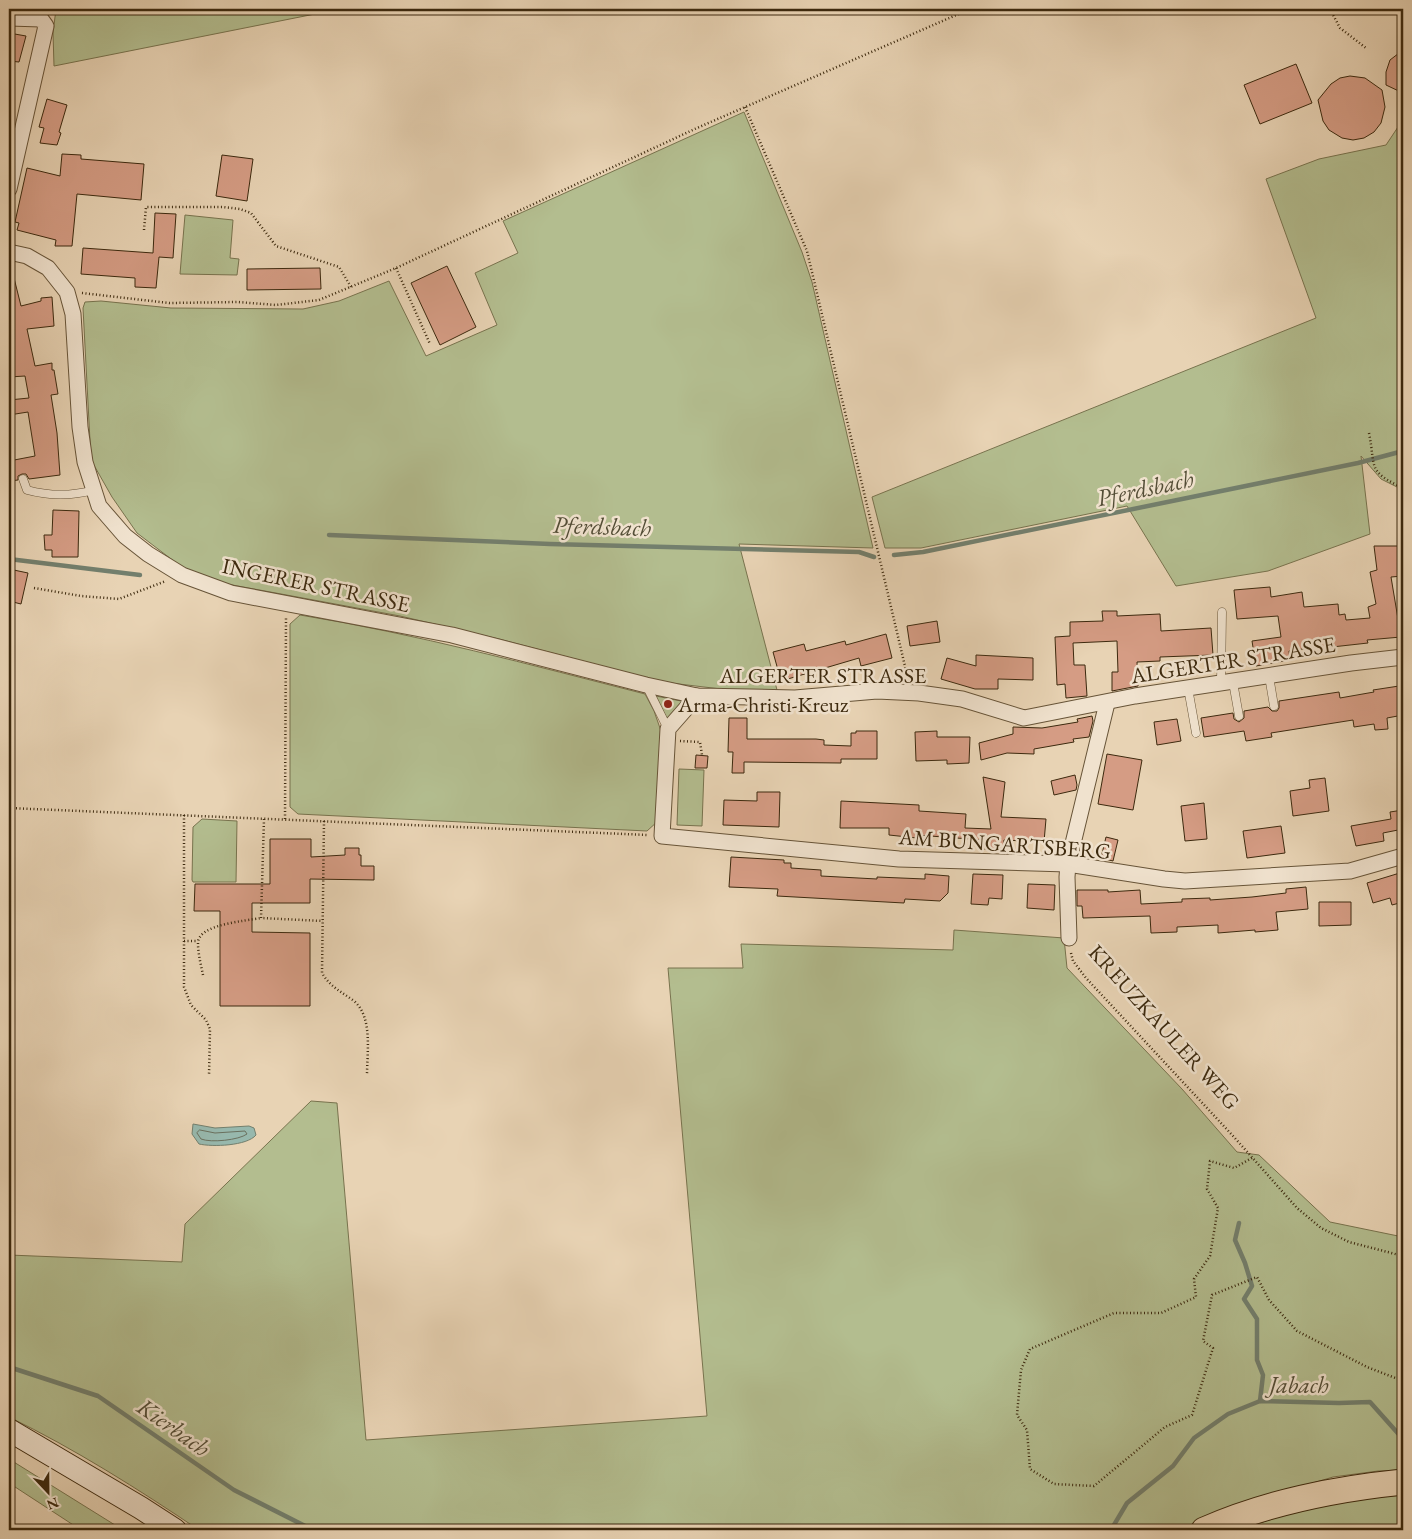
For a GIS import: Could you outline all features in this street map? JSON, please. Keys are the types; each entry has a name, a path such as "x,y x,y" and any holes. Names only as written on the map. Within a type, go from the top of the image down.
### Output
{"main road":[{"path":"1204,1530 1263,1507 1300,1498 1349,1488 1403,1482"}],"street":[{"path":"9,18 41,19 46,26 9,189"},
{"name":"INGERER STRASSE","path":"9,252 28,256 48,268 67,292 73,314 80,427 85,462 98,506 125,536 148,554 182,575 231,593 452,634"},
{"name":"ALGERTER STRASSE","path":"452,634 646,685 697,696 795,698 877,691 912,692 962,699 1024,718 1135,696 1351,663 1403,657"},
{"path":"662,836 668,729 697,696"},
{"name":"KREUZKAULER WEG","path":"1069,938 1068,864 1107,702"},
{"name":"AM BUNGARTSBERG","path":"662,836 899,859 1068,864 1185,881 1350,871 1403,856"},
{"path":"9,1430 175,1530"}],"lane":[{"path":"23,479 27,490 34,492 70,495 94,490"},
{"path":"1222,612 1227,683 1239,716"},
{"path":"1269,676 1274,706"},
{"path":"646,685 668,729"},
{"path":"1188,688 1196,734"}],"path":[{"path":"67,292 169,303 238,302 276,305 319,300 396,268 745,107 970,9"},
{"path":"1330,9 1340,28 1366,48"},
{"path":"745,107 807,251 912,692"},
{"path":"144,230 146,207 223,207 240,209 251,213 276,246 339,266 351,287"},
{"path":"396,268 430,344"},
{"path":"1369,433 1373,467 1383,478 1403,488"},
{"path":"34,588 81,596 119,599 182,575"},
{"path":"285,820 286,603"},
{"path":"668,729 680,741 700,742 702,755"},
{"path":"9,808 662,836"},
{"path":"184,815 184,987 191,1005 206,1020 210,1029 209,1076"},
{"path":"261,918 264,818"},
{"path":"324,821 322,973 327,982 355,1002 364,1014 367,1075"},
{"path":"203,975 198,942 201,935 216,926 261,918 323,922"},
{"name":"KREUZKAULER WEG","path":"1069,938 1073,961 1086,978 1297,1208 1321,1228 1349,1242 1403,1256"},
{"path":"184,941 198,942"},
{"path":"1252,1158 1234,1168 1210,1161 1207,1189 1218,1208 1210,1256 1194,1279 1196,1297 1161,1313 1114,1313 1030,1349 1020,1370 1016,1415 1027,1430 1030,1469 1054,1484 1094,1486 1165,1427 1192,1415 1213,1348 1203,1341 1212,1295 1257,1277 1270,1300 1297,1331 1367,1367 1403,1381"}],"green space":[{"path":"56,9 340,9 54,66 53,33"},
{"path":"744,112 802,252 812,282 873,548 739,544 777,690 738,691 662,682 499,639 400,616 227,584 202,576 179,565 137,533 112,497 91,460 83,308 85,302 101,301 171,308 303,309 339,301 389,281 426,356 497,325 475,273 518,253 503,221"},
{"path":"1403,123 1403,490 1381,479 1361,456 1370,534 1268,571 1176,586 1127,506 921,548 885,548 872,497 1316,318 1266,179 1319,159 1386,145 1400,124"},
{"path":"185,215 233,220 230,258 239,259 237,275 180,274"},
{"path":"300,615 431,641 645,694 654,711 661,731 658,821 647,831 298,814 290,807 290,624"},
{"path":"656,696 686,702 668,721"},
{"path":"679,769 704,770 702,826 677,825"},
{"path":"202,819 237,821 236,882 193,882 193,827"},
{"path":"954,930 1064,938 1067,968 1182,1089 1237,1152 1259,1155 1330,1222 1403,1237 1403,1470 1333,1477 1266,1497 1179,1530 199,1530 106,1470 58,1442 9,1417 9,1255 182,1262 185,1224 311,1101 337,1103 366,1440 707,1416 668,968 743,968 741,944 953,950"},
{"path":"9,1459 123,1530 81,1530 9,1483"},
{"path":"1403,1495 1403,1530 1239,1530 1299,1510 1346,1500"}],"water":[{"path":"193,1124 215,1128 249,1126 254,1128 256,1135 252,1139 237,1143 220,1145 199,1144 192,1134"}],"building":[{"path":"9,33 26,36 19,62 9,61"},
{"path":"1403,50 1403,93 1386,85 1386,72 1390,60"},
{"path":"1296,64 1312,103 1260,124 1244,85"},
{"path":"1350,76 1365,78 1382,90 1385,107 1381,123 1374,132 1364,138 1353,140 1342,138 1329,130 1323,121 1318,100 1331,84 1340,78"},
{"path":"47,99 67,105 57,145 40,143 44,128 39,127"},
{"path":"62,154 81,155 81,159 144,164 141,200 77,194 72,246 55,246 56,240 17,230 19,223 15,222 27,168 60,176"},
{"path":"222,155 253,159 247,201 216,196"},
{"path":"155,213 176,214 173,258 159,257 156,288 135,287 135,278 81,274 83,248 153,253"},
{"path":"447,266 476,327 440,345 411,283"},
{"path":"320,268 321,289 247,290 247,269"},
{"path":"9,274 13,274 21,306 41,301 41,298 52,297 54,326 27,329 35,366 52,363 52,370 54,370 58,394 51,395 57,433 60,475 29,479 26,474 22,474 18,476 18,480 9,481 9,461 35,456 28,412 9,415 9,400 29,398 25,376 9,377 9,352 12,351 9,335"},
{"path":"53,510 79,511 78,557 52,557 52,550 45,550 44,535 52,535"},
{"path":"1374,546 1403,546 1403,576 1391,577 1401,637 1367,640 1368,643 1323,648 1322,646 1289,651 1290,660 1256,666 1252,641 1281,637 1278,616 1237,619 1234,590 1270,587 1271,597 1302,592 1304,607 1338,604 1339,615 1345,614 1346,620 1370,618 1368,607 1376,604 1370,572 1377,570"},
{"path":"9,569 28,573 21,604 9,601"},
{"path":"1102,611 1117,611 1117,616 1160,614 1161,631 1211,628 1213,655 1160,657 1160,661 1137,662 1138,686 1112,691 1112,672 1118,672 1117,641 1073,643 1074,665 1085,665 1087,696 1066,698 1065,684 1057,685 1055,637 1070,636 1070,622 1103,621"},
{"path":"937,621 940,642 910,646 907,626"},
{"path":"886,634 892,658 861,666 859,658 781,681 773,652 804,644 806,651 845,641 846,645"},
{"path":"976,655 1033,658 1033,680 998,679 998,689 975,689 941,679 947,658 976,666"},
{"path":"1399,686 1403,715 1387,718 1388,729 1375,730 1374,724 1354,727 1353,720 1271,733 1272,737 1246,741 1244,731 1204,737 1201,718 1233,713 1234,719 1239,722 1244,718 1244,711 1268,707 1272,711 1277,711 1279,701 1339,692 1340,698"},
{"path":"1092,716 1093,721 1089,737 1073,739 1074,742 1034,749 1034,754 1007,753 981,760 979,743 1013,734 1013,727 1042,728 1078,722 1077,719"},
{"path":"729,718 747,718 747,739 816,739 824,740 824,745 851,746 851,733 856,733 856,731 877,731 877,759 841,759 841,763 744,762 744,773 732,773 733,752 728,752"},
{"path":"1177,719 1181,741 1157,745 1154,722"},
{"path":"937,731 937,737 970,737 969,763 947,764 947,760 916,761 915,732"},
{"path":"1107,754 1142,760 1133,810 1098,804"},
{"path":"696,755 708,756 707,768 695,768"},
{"path":"1075,775 1076,790 1054,795 1051,781"},
{"path":"983,777 1005,782 1001,817 1046,819 1044,842 1004,840 1003,850 983,849 983,840 917,835 917,838 889,835 889,828 840,828 841,801 919,805 919,811 966,814 965,828 991,829"},
{"path":"1325,778 1329,811 1293,816 1290,791 1310,788 1309,780"},
{"path":"757,792 780,792 779,827 723,825 724,800 757,801"},
{"path":"1204,803 1207,839 1185,841 1181,806"},
{"path":"1403,810 1403,829 1383,833 1384,841 1356,846 1351,826 1391,819 1390,812"},
{"path":"1281,826 1285,853 1247,858 1243,831"},
{"path":"1106,837 1118,840 1113,861 1101,858"},
{"path":"270,839 311,839 311,857 345,855 345,848 359,848 361,866 374,866 374,880 310,879 310,903 252,903 252,932 310,933 310,1006 220,1006 220,911 194,911 195,884 270,884"},
{"path":"731,857 784,860 784,863 791,863 791,868 821,870 821,876 925,879 925,874 949,876 948,893 940,901 905,899 904,903 777,896 778,889 729,887"},
{"path":"1403,872 1403,902 1392,905 1390,898 1373,903 1367,883"},
{"path":"973,874 1003,875 1002,899 989,898 988,905 971,904"},
{"path":"1028,884 1055,885 1054,910 1027,908"},
{"path":"1306,887 1308,909 1276,912 1278,930 1255,932 1255,930 1218,933 1218,925 1177,927 1177,932 1151,933 1150,916 1083,918 1082,906 1077,906 1077,890 1108,890 1108,892 1140,890 1141,904 1182,902 1182,899 1210,898 1210,900 1252,897 1286,893 1286,889"},
{"path":"1319,902 1351,902 1351,925 1319,926"}],"waterway":[{"name":"Pferdsbach","path":"894,555 923,552 1358,463 1403,451"},
{"name":"Pferdsbach","path":"329,535 550,544 859,552 874,557"},
{"name":"Pferdsbach","path":"9,559 140,575"},
{"path":"1239,1223 1235,1240 1252,1286 1244,1299 1257,1319 1257,1360 1263,1375 1260,1401"},
{"name":"Kierbach","path":"9,1367 98,1396 234,1490 313,1530"},
{"name":"Jabach","path":"1111,1530 1127,1503 1173,1466 1194,1438 1228,1414 1260,1401 1370,1402 1403,1439"}],"place":[{"name":"Arma-Christi-Kreuz","path":"668,704"}]}
